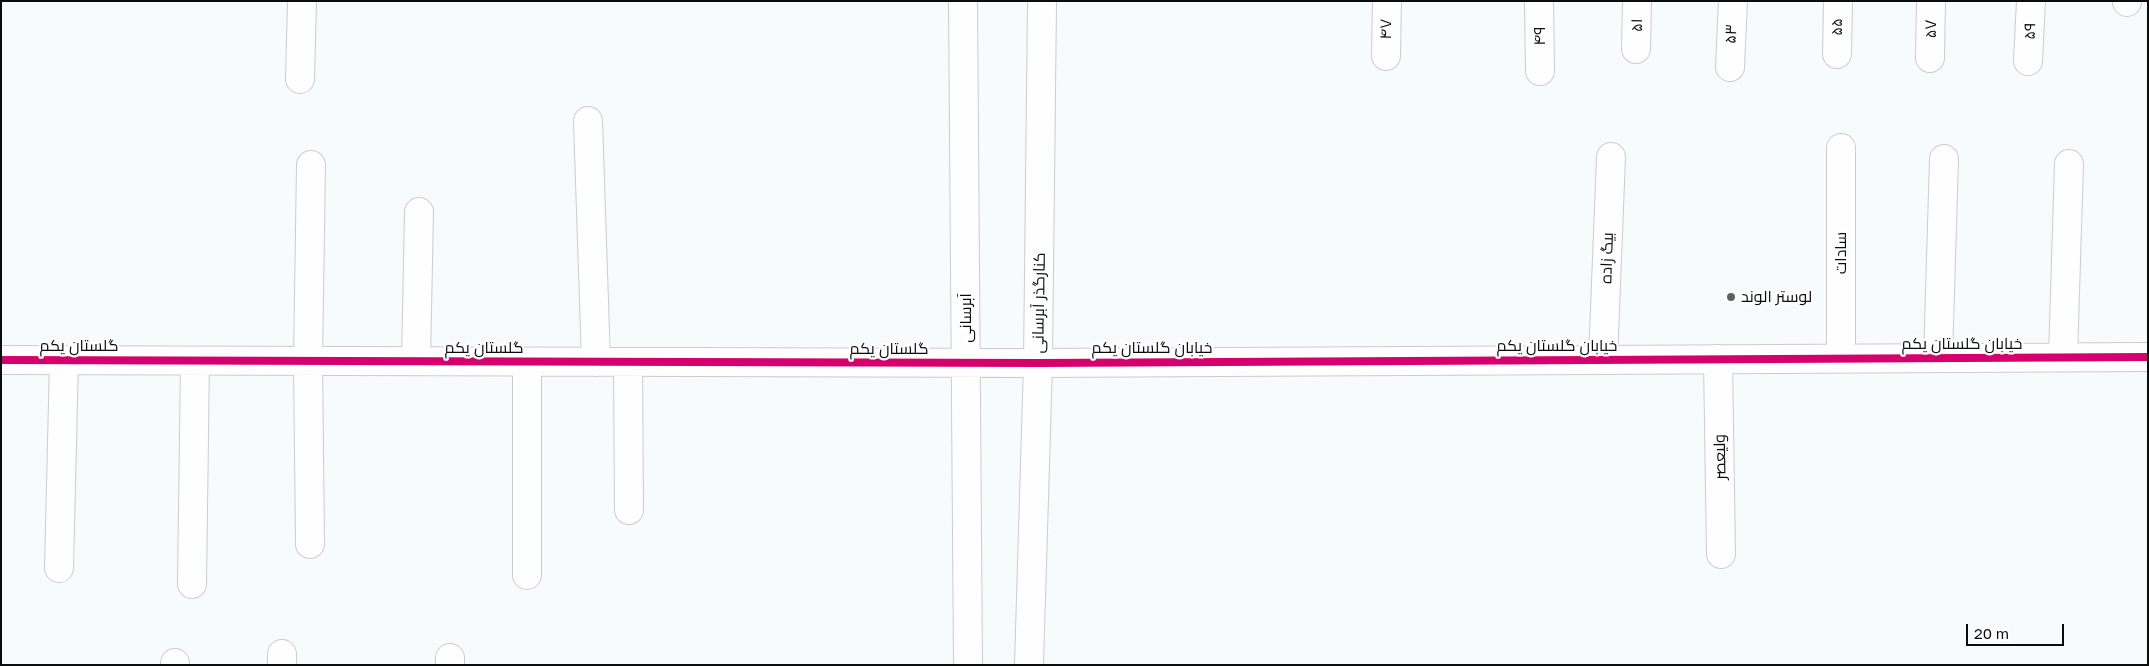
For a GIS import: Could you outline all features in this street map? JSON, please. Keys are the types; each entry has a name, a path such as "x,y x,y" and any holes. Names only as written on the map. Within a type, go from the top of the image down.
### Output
{"street":[{"path":"300,79 302,1"},
{"name":"آبرسانی","path":"963,1 968,665"},
{"name":"کنارگذر آبرسانی","path":"1029,665 1038,363 1042,1"},
{"name":"۴۷","path":"1386,56 1387,1"},
{"name":"۴۹","path":"1540,1 1540,71"},
{"name":"۵۱","path":"1636,49 1637,1"},
{"name":"۵۳","path":"1730,67 1733,1"},
{"name":"۵۵","path":"1837,54 1838,1"},
{"name":"۵۷","path":"1930,58 1931,1"},
{"name":"۵۹","path":"2028,61 2031,1"},
{"path":"588,121 596,362"},
{"name":"سادات","path":"1841,148 1841,359"},
{"name":"بیگ زاده","path":"1603,360 1611,157"},
{"path":"1938,358 1944,159"},
{"path":"2063,357 2069,164"},
{"path":"310,544 308,361 311,165"},
{"path":"416,361 419,212"},
{"name":"خیابان گلستان یکم","path":"966,363 2148,357"},
{"name":"گلستان یکم","path":"1,360 966,363"},
{"path":"59,568 64,360"},
{"name":"ولیعصر","path":"1718,360 1721,554"},
{"path":"192,584 195,361"},
{"path":"527,362 527,575"},
{"path":"628,362 629,510"}],"cycle path":[{"path":"1,360 1038,363 2148,357"}],"place":[{"name":"لوستر الوند","path":"1731,297"}]}
